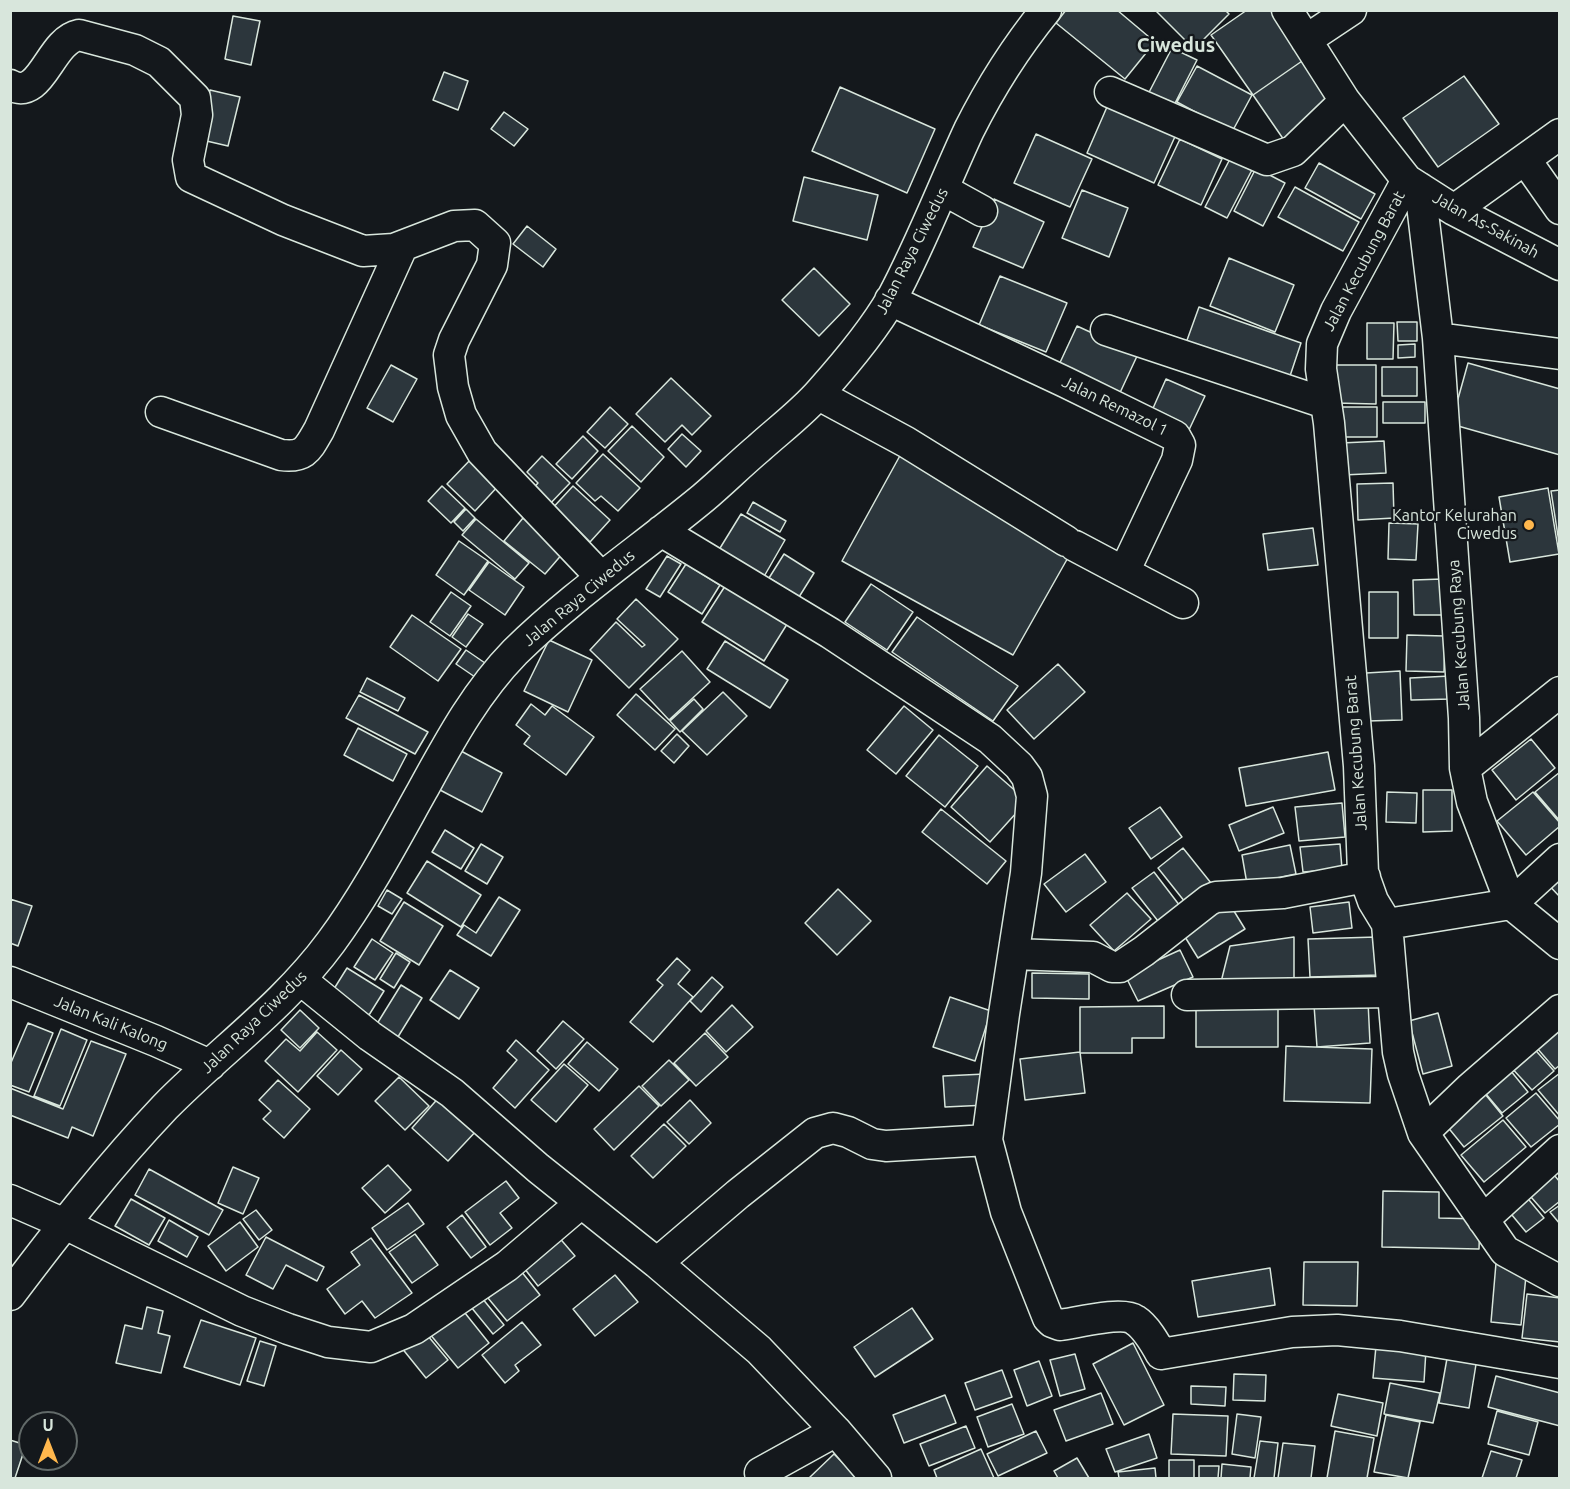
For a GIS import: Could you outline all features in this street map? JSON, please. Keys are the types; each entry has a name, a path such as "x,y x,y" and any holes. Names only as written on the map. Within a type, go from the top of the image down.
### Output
{"street":[{"name":"Jalan Raya Ciwedus","path":"10,1295 64,1224 132,1143 168,1105 301,980 333,939 364,891 423,791 452,735 482,692 512,656 563,607 703,497 819,395 861,342 890,300 944,190 969,130 997,79 1046,10"},
{"name":"Jalan As-Sakinah","path":"1287,10 1345,101 1414,184 1454,210 1560,265"},
{"path":"1306,40 1351,10"},
{"path":"10,85 22,88 34,84 63,42 70,37 79,35 135,50 159,62 195,98 197,115 188,160 190,177 283,220 363,251 394,249 454,226 475,225 495,243 492,265 454,340 449,355 453,387 460,415 482,452 601,577"},
{"path":"1110,92 1267,160 1293,151 1345,101"},
{"path":"1454,210 1560,134"},
{"path":"1525,159 1560,209"},
{"name":"Jalan Kecubung Raya","path":"1414,184 1438,338 1464,718 1465,768 1472,802 1511,904 1560,944"},
{"name":"Jalan Kecubung Barat","path":"1414,184 1336,311 1322,344 1321,369 1329,423 1359,766 1363,873 1373,901 1387,924 1398,1052 1423,1134 1505,1251 1560,1281"},
{"path":"944,190 982,211"},
{"path":"161,412 281,456 301,454 307,450 319,430 402,247"},
{"name":"Jalan Remazol 1","path":"890,300 1085,391 1175,436 1180,446 1177,460 1124,572"},
{"path":"1107,330 1325,403"},
{"path":"1438,338 1560,354"},
{"path":"819,395 906,442 1071,543 1184,603"},
{"path":"661,531 830,633 990,739 1027,777 1032,796 1026,873 987,1140 1006,1212 1052,1322 1060,1325 1124,1316 1135,1320 1161,1354 1292,1332 1337,1330 1400,1336 1560,1363"},
{"path":"1465,768 1560,692"},
{"path":"1387,924 1511,904 1560,859"},
{"path":"1014,954 1093,957 1112,967 1120,967 1216,897 1283,894 1365,877"},
{"path":"301,980 370,1036 452,1093 538,1168 657,1263 759,1350 836,1431 876,1479"},
{"name":"Jalan Kali Kalong","path":"10,982 210,1065"},
{"path":"1187,995 1393,992"},
{"path":"1423,1134 1470,1088 1560,1010"},
{"path":"657,1263 738,1194 815,1133 832,1128 848,1132 872,1144 886,1146 987,1140"},
{"path":"1483,1220 1560,1150"},
{"path":"10,1200 242,1311 328,1342 371,1347 414,1329 507,1266 581,1203"},
{"path":"760,1473 836,1431"}],"building":[{"path":"1066,10 1117,10 1155,42 1125,79 1056,23"},
{"path":"1155,10 1225,10 1229,14 1194,49"},
{"path":"1247,10 1271,10 1305,59 1253,95 1211,35"},
{"path":"233,16 260,21 251,65 225,59"},
{"path":"1172,48 1197,60 1170,113 1145,100"},
{"path":"1305,59 1338,107 1286,143 1253,95"},
{"path":"1197,66 1252,95 1232,132 1177,102"},
{"path":"444,72 468,81 458,110 433,100"},
{"path":"1464,76 1499,124 1438,167 1403,118"},
{"path":"840,87 935,129 907,193 812,151"},
{"path":"210,90 240,97 228,146 198,139"},
{"path":"1110,100 1178,130 1154,183 1087,153"},
{"path":"504,112 528,129 514,146 491,129"},
{"path":"1036,134 1092,159 1070,207 1014,183"},
{"path":"1180,139 1222,159 1201,205 1158,185"},
{"path":"1231,157 1253,168 1227,218 1205,207"},
{"path":"1319,163 1375,194 1361,219 1305,188"},
{"path":"1256,168 1285,183 1263,226 1234,211"},
{"path":"804,177 878,195 867,240 793,221"},
{"path":"1295,187 1359,222 1343,251 1278,217"},
{"path":"1082,190 1128,208 1109,257 1062,238"},
{"path":"994,199 1044,222 1023,268 973,247"},
{"path":"527,226 556,249 543,267 513,244"},
{"path":"1229,258 1294,285 1275,332 1210,306"},
{"path":"814,268 850,304 819,336 782,300"},
{"path":"1000,276 1067,303 1046,352 979,325"},
{"path":"1199,307 1301,343 1289,379 1186,343"},
{"path":"1397,322 1417,322 1417,341 1398,341"},
{"path":"1367,323 1394,323 1393,359 1367,359"},
{"path":"1077,326 1138,354 1118,397 1057,369"},
{"path":"1415,344 1415,357 1398,358 1398,345"},
{"path":"1468,363 1560,389 1560,455 1451,424"},
{"path":"391,365 417,379 393,422 367,408"},
{"path":"1335,365 1376,365 1376,404 1335,403"},
{"path":"1382,367 1417,367 1417,396 1382,396"},
{"path":"671,378 711,416 692,435 682,425 665,442 636,414"},
{"path":"1166,379 1205,396 1188,432 1150,415"},
{"path":"1383,402 1425,402 1425,423 1383,423"},
{"path":"610,407 628,424 605,448 587,432"},
{"path":"1341,407 1377,407 1377,437 1341,437"},
{"path":"632,426 664,457 641,482 608,451"},
{"path":"682,434 701,451 686,467 668,449"},
{"path":"583,436 598,451 572,479 556,464"},
{"path":"1384,441 1386,473 1343,475 1341,443"},
{"path":"902,452 1074,547 1013,655 842,561"},
{"path":"603,454 640,488 618,511 601,496 595,501 576,483"},
{"path":"542,456 570,483 546,508 529,493 538,483 527,472"},
{"path":"472,458 500,484 475,511 447,484"},
{"path":"1393,483 1394,518 1358,520 1357,484"},
{"path":"442,486 465,508 451,523 428,501"},
{"path":"573,486 610,520 590,542 576,528 571,533 549,512"},
{"name":"Kantor Kelurahan Ciwedus","path":"1548,488 1559,554 1510,562 1499,497"},
{"path":"1560,490 1560,549 1551,491"},
{"path":"753,502 786,521 780,532 747,513"},
{"path":"466,509 475,518 463,531 454,522"},
{"path":"741,514 785,540 762,580 717,553"},
{"path":"523,518 564,552 545,574 504,541"},
{"path":"476,519 529,563 515,579 462,535"},
{"path":"1389,523 1418,524 1416,560 1388,559"},
{"path":"1313,528 1318,565 1268,570 1263,534"},
{"path":"459,541 488,561 464,595 436,575"},
{"path":"784,554 814,573 799,597 769,578"},
{"path":"667,556 681,564 660,597 646,589"},
{"path":"489,562 524,587 505,615 469,590"},
{"path":"686,564 720,585 702,614 668,592"},
{"path":"1443,579 1443,615 1414,615 1413,580"},
{"path":"727,583 789,621 764,661 702,622"},
{"path":"871,584 913,612 887,650 845,622"},
{"path":"451,592 471,606 450,636 430,622"},
{"path":"1369,592 1398,592 1398,638 1369,638"},
{"path":"636,599 678,639 629,688 590,650 616,622 642,647 645,645 617,619"},
{"path":"468,614 483,624 466,647 452,637"},
{"path":"412,615 461,649 438,681 390,647"},
{"path":"917,617 1018,686 993,721 892,652"},
{"path":"1407,635 1445,636 1444,672 1406,671"},
{"path":"549,640 592,660 568,712 524,691"},
{"path":"725,641 788,680 770,708 707,669"},
{"path":"466,650 485,663 475,677 456,664"},
{"path":"682,651 710,682 669,720 640,689"},
{"path":"1058,664 1085,692 1034,739 1007,710"},
{"path":"1400,671 1402,720 1368,721 1366,673"},
{"path":"1450,676 1451,699 1411,700 1410,678"},
{"path":"367,678 405,698 398,711 360,692"},
{"path":"723,692 747,716 707,755 682,731"},
{"path":"636,694 675,729 655,750 617,715"},
{"path":"359,695 428,732 415,754 346,718"},
{"path":"694,699 703,709 680,732 670,721"},
{"path":"531,704 545,715 552,706 594,737 566,775 524,744 530,736 516,725"},
{"path":"904,706 933,730 896,774 867,750"},
{"path":"358,728 407,754 393,781 344,755"},
{"path":"677,734 689,746 674,763 661,751"},
{"path":"939,735 978,766 945,807 906,776"},
{"path":"1531,739 1555,768 1516,800 1492,770"},
{"path":"461,751 502,773 482,812 440,790"},
{"path":"1328,752 1335,790 1246,806 1239,768"},
{"path":"987,766 1027,801 990,842 951,807"},
{"path":"1560,772 1560,821 1535,792"},
{"path":"1423,790 1452,790 1452,831 1423,832"},
{"path":"1387,792 1417,793 1416,823 1386,822"},
{"path":"1533,792 1560,823 1560,826 1526,855 1497,821"},
{"path":"1342,803 1345,837 1299,841 1295,807"},
{"path":"1160,807 1182,837 1151,859 1129,828"},
{"path":"1273,807 1284,833 1239,851 1229,825"},
{"path":"941,809 1006,861 987,884 922,832"},
{"path":"445,830 474,848 461,869 432,852"},
{"path":"481,844 503,857 487,884 465,871"},
{"path":"1340,844 1342,869 1303,872 1300,847"},
{"path":"1290,845 1296,874 1247,884 1242,855"},
{"path":"1183,848 1211,883 1185,902 1158,868"},
{"path":"1085,854 1106,882 1066,912 1044,884"},
{"path":"427,861 481,895 461,927 407,893"},
{"path":"1560,861 1560,897 1542,878"},
{"path":"1154,872 1180,906 1158,921 1132,888"},
{"path":"838,889 871,921 837,955 805,923"},
{"path":"387,890 402,899 392,914 378,906"},
{"path":"1127,893 1151,919 1114,951 1090,925"},
{"path":"499,897 520,910 491,956 457,935 464,925 476,933"},
{"path":"10,899 32,906 18,946 10,943"},
{"path":"404,902 443,926 419,965 380,941"},
{"path":"1349,902 1352,928 1313,933 1310,907"},
{"path":"1229,903 1245,929 1198,958 1182,932"},
{"path":"1294,937 1294,983 1221,982 1230,946"},
{"path":"1377,937 1379,975 1310,977 1308,939"},
{"path":"372,939 393,953 375,980 354,967"},
{"path":"1180,950 1193,977 1138,1001 1125,975"},
{"path":"396,953 410,962 394,988 380,979"},
{"path":"677,958 690,970 678,984 693,997 653,1042 630,1022 663,985 657,980"},
{"path":"347,968 384,991 369,1015 332,992"},
{"path":"450,970 479,988 459,1019 430,1000"},
{"path":"1032,973 1089,974 1089,999 1032,998"},
{"path":"712,977 723,987 701,1012 690,1001"},
{"path":"401,985 422,998 396,1040 375,1027"},
{"path":"950,997 991,1011 975,1061 933,1047"},
{"path":"1196,1001 1278,1001 1278,1047 1196,1047"},
{"path":"1368,1001 1370,1043 1317,1047 1314,1005"},
{"path":"732,1005 753,1027 726,1052 706,1031"},
{"path":"1164,1006 1164,1038 1132,1038 1132,1053 1080,1053 1080,1007"},
{"path":"300,1010 319,1028 300,1048 281,1030"},
{"path":"1438,1013 1452,1066 1423,1074 1409,1021"},
{"path":"1560,1017 1560,1065 1555,1069 1531,1041"},
{"path":"563,1021 584,1039 556,1069 537,1051"},
{"path":"28,1023 53,1033 29,1092 10,1085 10,1065"},
{"path":"61,1029 87,1040 60,1106 34,1096"},
{"path":"317,1032 337,1050 298,1092 265,1061 286,1039 300,1051"},
{"path":"705,1033 728,1057 696,1086 674,1063"},
{"path":"516,1040 549,1070 515,1108 493,1088 517,1060 507,1051"},
{"path":"91,1041 126,1054 93,1136 72,1127 68,1138 10,1115 10,1088 63,1109"},
{"path":"587,1042 618,1069 599,1091 568,1064"},
{"path":"1530,1044 1554,1071 1532,1090 1508,1064"},
{"path":"1286,1046 1372,1049 1370,1103 1284,1101"},
{"path":"341,1050 362,1069 338,1095 317,1076"},
{"path":"1080,1052 1085,1093 1025,1100 1020,1059"},
{"path":"669,1060 689,1080 661,1106 642,1086"},
{"path":"564,1064 588,1085 556,1122 531,1100"},
{"path":"1506,1065 1528,1092 1502,1113 1480,1087"},
{"path":"1560,1073 1560,1116 1538,1090"},
{"path":"985,1074 987,1105 945,1107 943,1076"},
{"path":"399,1077 429,1106 405,1130 375,1101"},
{"path":"278,1080 310,1109 284,1138 263,1119 271,1111 259,1100"},
{"path":"639,1086 659,1106 614,1150 594,1129"},
{"path":"1481,1089 1503,1116 1464,1147 1442,1120"},
{"path":"1536,1093 1560,1121 1560,1124 1531,1147 1506,1118"},
{"path":"441,1095 478,1129 448,1161 412,1128"},
{"path":"690,1100 711,1123 689,1144 667,1122"},
{"path":"1503,1120 1526,1147 1484,1182 1461,1155"},
{"path":"664,1124 686,1146 653,1178 631,1156"},
{"path":"388,1165 411,1190 385,1213 362,1188"},
{"path":"233,1167 259,1178 243,1214 218,1203"},
{"path":"149,1169 223,1210 209,1235 135,1195"},
{"path":"1549,1169 1560,1182 1560,1201 1545,1213 1524,1189"},
{"path":"506,1181 519,1198 500,1213 512,1228 490,1245 465,1212"},
{"path":"1520,1189 1544,1218 1526,1232 1502,1203"},
{"path":"1383,1191 1439,1192 1439,1218 1480,1219 1479,1249 1382,1247"},
{"path":"131,1199 165,1218 149,1245 115,1226"},
{"path":"408,1203 424,1224 387,1250 372,1228"},
{"path":"1560,1205 1560,1224 1550,1212"},
{"path":"256,1210 272,1230 259,1240 243,1219"},
{"path":"462,1215 486,1247 471,1258 447,1227"},
{"path":"169,1220 198,1237 187,1257 158,1241"},
{"path":"240,1222 258,1247 226,1271 208,1246"},
{"path":"415,1234 438,1265 412,1283 389,1252"},
{"path":"557,1235 575,1256 538,1286 521,1264"},
{"path":"266,1237 324,1267 317,1281 286,1265 273,1289 246,1275"},
{"path":"371,1238 412,1293 375,1318 362,1301 345,1314 327,1289 360,1265 351,1252"},
{"path":"1304,1262 1358,1262 1357,1306 1303,1305"},
{"path":"1496,1263 1527,1266 1521,1325 1491,1322"},
{"path":"1270,1268 1275,1305 1198,1317 1192,1281"},
{"path":"521,1271 540,1295 507,1321 488,1298"},
{"path":"615,1275 638,1302 595,1336 573,1309"},
{"path":"1527,1294 1560,1298 1560,1342 1522,1338"},
{"path":"482,1298 504,1325 493,1334 471,1307"},
{"path":"147,1307 163,1311 158,1333 170,1336 161,1373 116,1363 125,1325 142,1329"},
{"path":"461,1308 489,1343 458,1368 429,1333"},
{"path":"912,1308 933,1339 875,1377 854,1347"},
{"path":"201,1320 256,1338 240,1385 184,1367"},
{"path":"522,1322 541,1345 515,1365 519,1371 505,1383 482,1355"},
{"path":"423,1330 448,1360 426,1378 401,1347"},
{"path":"260,1341 276,1346 264,1386 247,1381"},
{"path":"1133,1343 1164,1405 1124,1425 1093,1364"},
{"path":"1376,1346 1426,1350 1424,1382 1373,1378"},
{"path":"1448,1353 1477,1358 1469,1408 1439,1403"},
{"path":"1075,1354 1085,1389 1060,1396 1050,1360"},
{"path":"1039,1361 1052,1396 1027,1406 1014,1370"},
{"path":"1002,1370 1012,1397 975,1410 965,1383"},
{"path":"1234,1374 1266,1375 1265,1401 1233,1400"},
{"path":"1496,1376 1560,1393 1560,1426 1488,1407"},
{"path":"1390,1383 1440,1393 1433,1423 1384,1414"},
{"path":"1191,1386 1226,1387 1225,1406 1191,1404"},
{"path":"1101,1393 1113,1424 1066,1441 1054,1410"},
{"path":"1338,1394 1383,1403 1377,1436 1331,1426"},
{"path":"945,1395 956,1423 904,1443 893,1415"},
{"path":"1012,1404 1024,1434 988,1447 977,1417"},
{"path":"1497,1411 1538,1422 1529,1455 1488,1444"},
{"path":"1173,1414 1228,1416 1226,1456 1171,1454"},
{"path":"1237,1414 1261,1417 1255,1458 1232,1454"},
{"path":"1386,1415 1420,1422 1408,1478 1374,1472"},
{"path":"966,1426 975,1448 929,1466 920,1444"},
{"path":"1036,1431 1047,1453 998,1476 987,1454"},
{"path":"1335,1431 1374,1438 1367,1478 1327,1478"},
{"path":"1149,1434 1157,1458 1115,1472 1106,1449"},
{"path":"10,1440 18,1442 18,1469 15,1478 10,1478"},
{"path":"1260,1441 1278,1443 1274,1478 1254,1478"},
{"path":"1283,1443 1315,1446 1311,1478 1278,1478"},
{"path":"981,1449 994,1478 937,1478 934,1470"},
{"path":"1491,1451 1522,1460 1516,1478 1482,1478"},
{"path":"834,1454 858,1478 809,1478"},
{"path":"1077,1458 1089,1478 1058,1478 1054,1471"},
{"path":"1169,1460 1194,1460 1194,1478 1169,1478"},
{"path":"1222,1464 1251,1467 1250,1478 1221,1478"},
{"path":"1199,1466 1219,1466 1218,1478 1199,1478"},
{"path":"1155,1468 1156,1478 1119,1478 1118,1472"}],"place":[{"name":"Kantor Kelurahan Ciwedus","path":"1529,525"}],"district":[{"name":"Ciwedus","path":"1176,45"}]}
